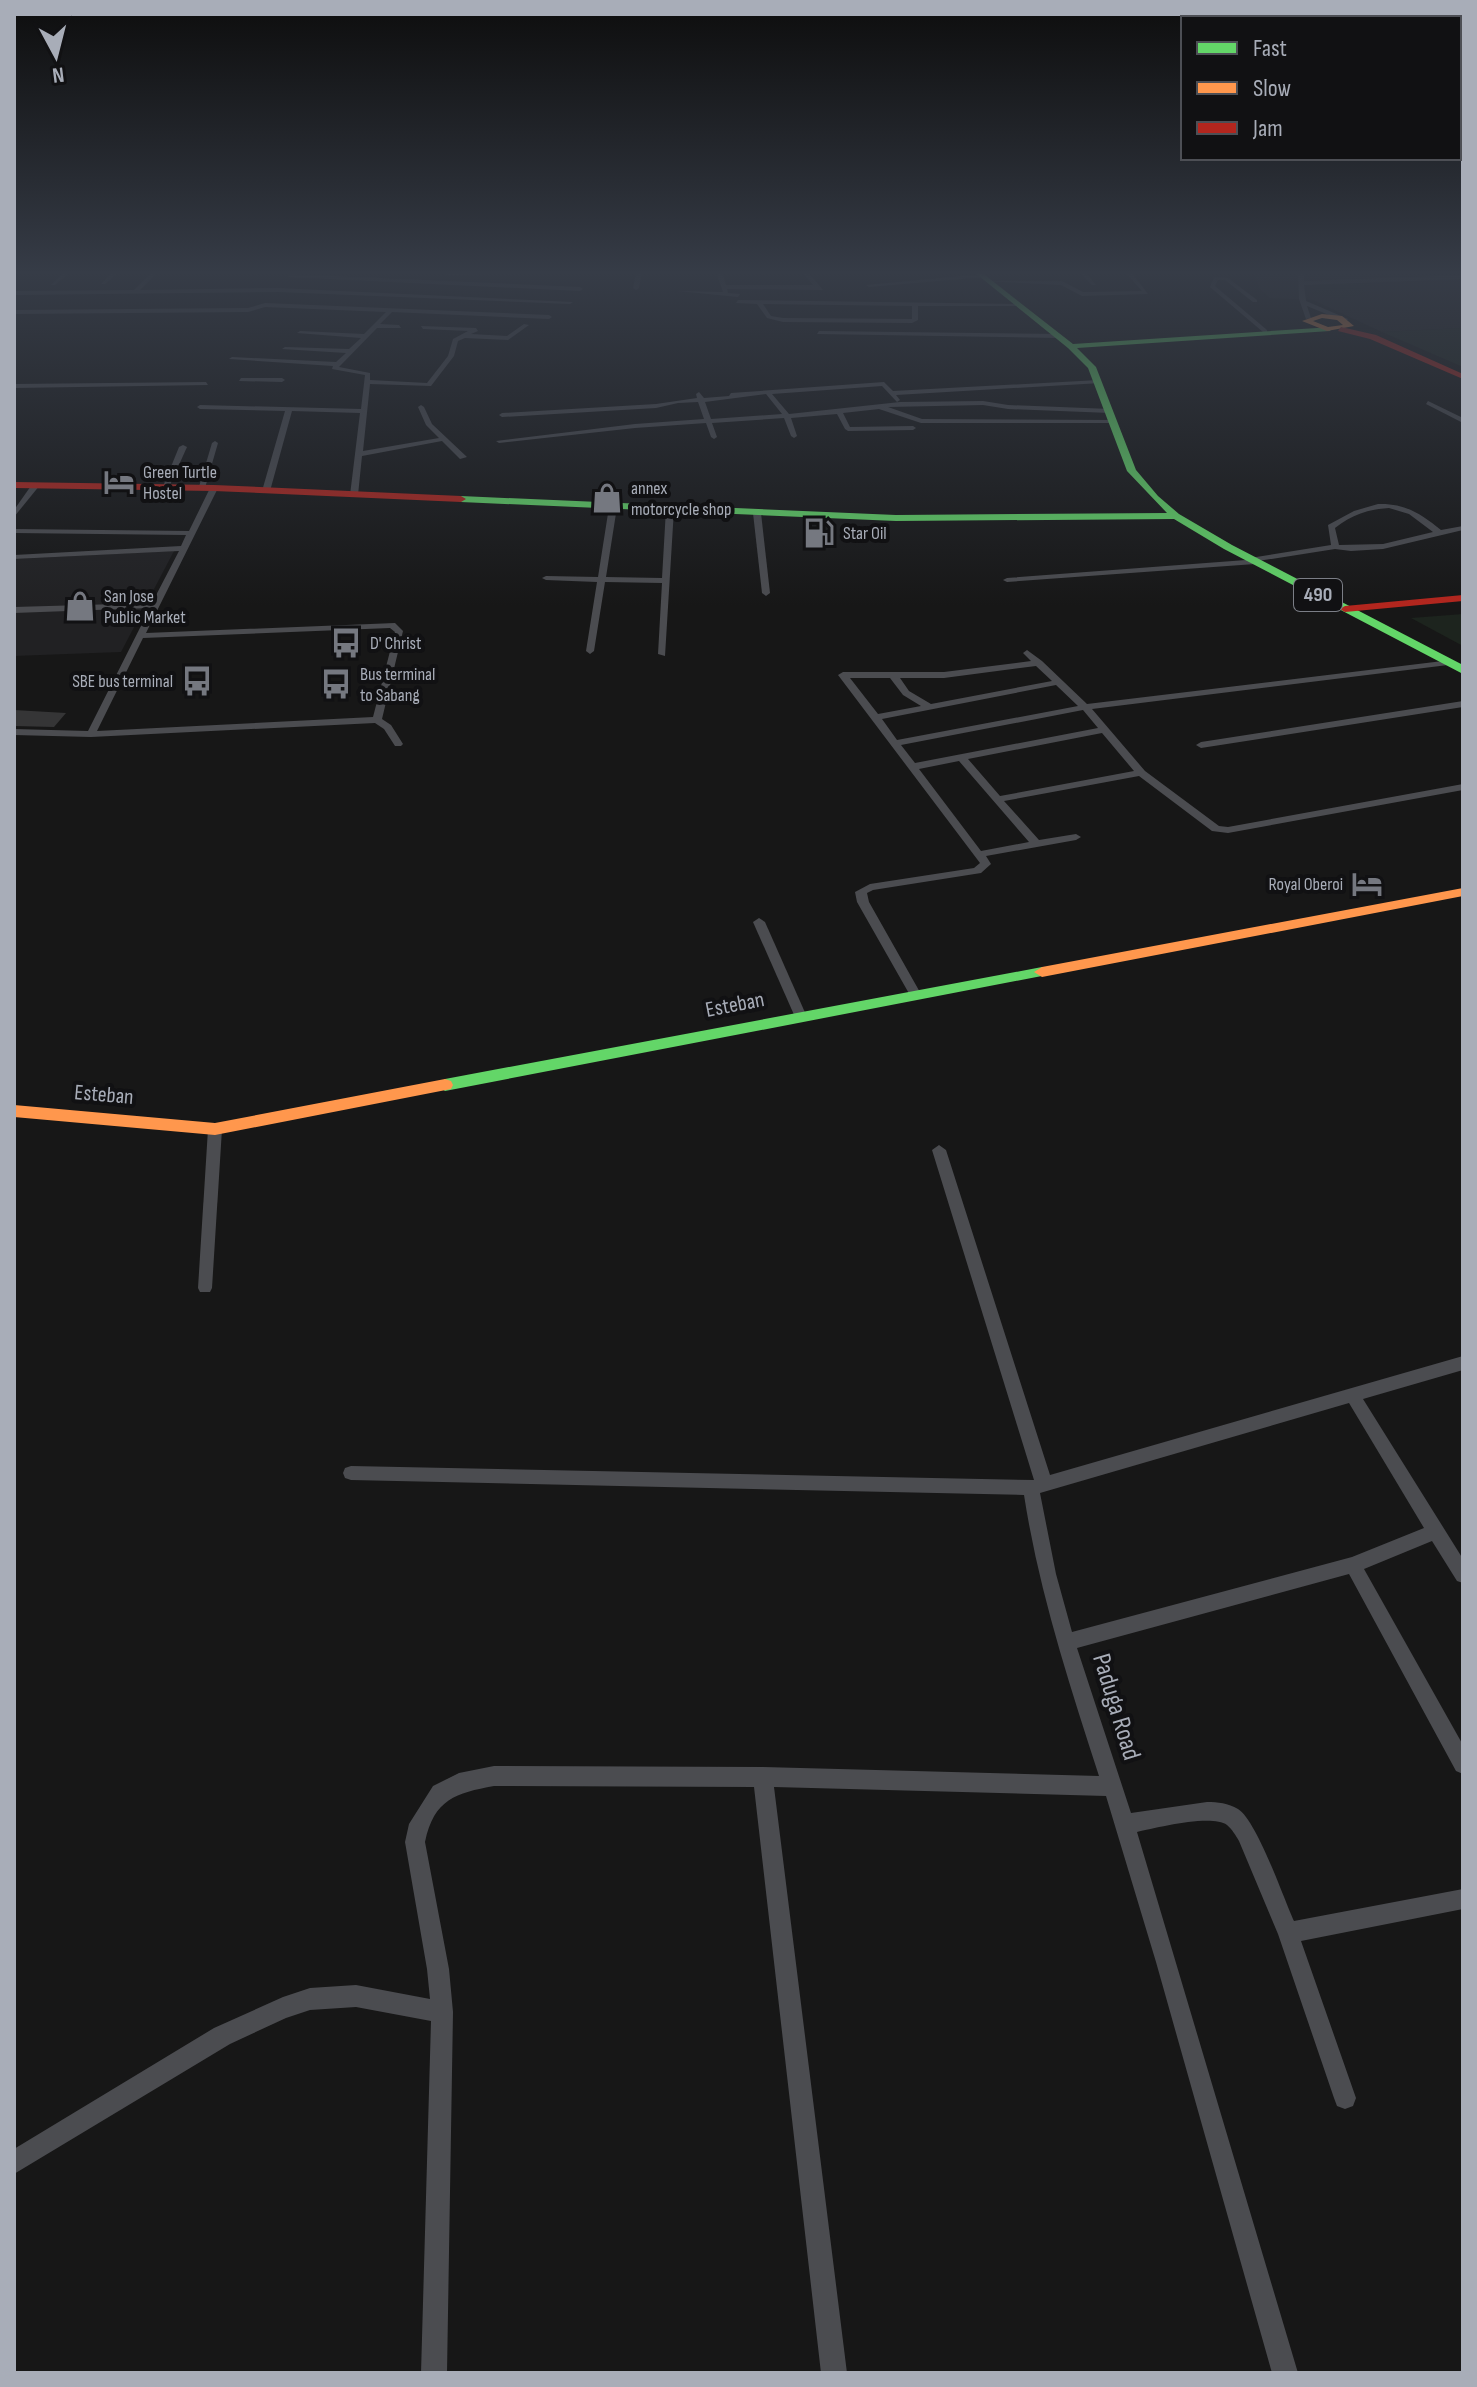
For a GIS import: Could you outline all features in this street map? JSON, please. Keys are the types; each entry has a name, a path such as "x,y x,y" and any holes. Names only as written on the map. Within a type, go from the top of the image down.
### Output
{"street":[{"path":"354,495 367,383"},
{"path":"396,383 430,383"},
{"path":"918,383 933,402"},
{"path":"942,383 974,421"},
{"path":"968,383 983,403"},
{"path":"1013,383 1021,393"},
{"path":"1039,383 1041,387"},
{"path":"892,393 990,384 1041,387 1083,383"},
{"name":"490","path":"1100,383 1132,471 1155,498 1176,516 1253,561 1455,666"},
{"path":"14,386 206,384"},
{"path":"733,398 731,395 735,393 884,384 900,404"},
{"path":"990,384 1004,401"},
{"path":"811,390 828,413"},
{"path":"767,392 787,416 794,436"},
{"path":"701,397 714,437"},
{"path":"502,415 656,406 701,397 733,398 752,418"},
{"path":"589,402 600,402 597,430"},
{"path":"499,441 635,426 828,413 878,405 933,402 983,403 1112,416"},
{"path":"1428,403 1463,421"},
{"path":"878,405 913,427"},
{"path":"501,406 513,439"},
{"path":"656,406 665,440"},
{"path":"200,407 363,411"},
{"path":"421,407 429,425 463,457"},
{"path":"266,491 289,410"},
{"path":"839,411 848,429 1112,416"},
{"path":"635,426 637,437"},
{"path":"359,454 443,439"},
{"path":"91,734 192,533 207,488 215,443"},
{"path":"165,487 183,447"},
{"path":"14,485 207,488 896,518 1176,516"},
{"path":"14,515 36,485"},
{"path":"590,651 613,507"},
{"path":"1335,547 1331,527 1349,514 1375,508 1407,509 1438,532"},
{"path":"662,654 670,509"},
{"path":"757,513 766,593"},
{"path":"1007,580 1253,561 1335,547 1369,549 1463,528"},
{"path":"14,531 192,533"},
{"path":"14,557 185,548"},
{"path":"546,578 667,581"},
{"path":"1345,609 1463,598"},
{"path":"14,610 156,605"},
{"path":"1363,618 1463,608"},
{"path":"139,636 392,625 399,631 396,654 379,701 377,720"},
{"path":"1027,653 1085,707 1141,773 1212,827 1222,830 1463,787"},
{"path":"915,994 863,902 861,892 870,887 977,871 985,867 980,854 843,675 955,674 1039,663"},
{"path":"895,743 1085,707 1455,666"},
{"path":"893,675 906,693 929,707"},
{"path":"874,718 1060,682"},
{"path":"1201,745 1463,704"},
{"path":"14,732 91,734 377,720 388,727 398,744"},
{"path":"912,767 1105,730"},
{"path":"962,758 1035,843"},
{"path":"998,799 1141,773"},
{"path":"980,854 1076,837"},
{"name":"Esteban","path":"14,1111 215,1129 1463,892"},
{"path":"759,922 801,1017"},
{"path":"205,1288 215,1129"},
{"name":"Paduga Road","path":"939,1150 1037,1486 1038,1540 1066,1642 1125,1824 1285,2373"},
{"path":"351,1473 1037,1486 1463,1363"},
{"path":"1353,1396 1463,1575"},
{"path":"1066,1642 1353,1565 1436,1531"},
{"path":"1353,1565 1463,1764"},
{"path":"434,2373 442,2012 438,1969 415,1842 426,1810 440,1793 459,1783 494,1776 763,1777 1111,1786"},
{"path":"763,1777 834,2373"},
{"path":"1125,1824 1209,1812 1226,1814 1238,1821 1288,1933 1345,2098"},
{"path":"1288,1933 1463,1899"},
{"path":"14,2162 222,2036 283,2008 310,1999 356,1996 442,2012"}],"shaded area":[{"name":"San Jose Public Market","path":"174,551 121,652 14,656 14,559"},
{"path":"1463,614 1463,646 1411,618"}],"building":[{"path":"14,710 66,713 54,727 14,726"}],"traffic: fast":[{"path":"1098,383 1132,471 1155,498 1176,516 1228,547 1463,670"},
{"path":"461,499 896,518 1176,516"},
{"path":"445,1085 1042,972"}],"traffic: slow":[{"path":"1042,972 1463,892"},
{"path":"14,1111 215,1129 445,1085"}],"traffic: jam":[{"path":"14,485 214,488 461,499"},
{"path":"1345,609 1463,598"}],"place":[{"name":"Green Turtle Hostel","path":"119,482"},
{"name":"annex motorcycle shop","path":"607,498"},
{"name":"Star Oil","path":"819,533"},
{"name":"San Jose Public Market","path":"80,606"},
{"name":"D' Christ","path":"346,643"},
{"name":"SBE bus terminal","path":"197,681"},
{"name":"Bus terminal to Sabang","path":"336,684"},
{"name":"Royal Oberoi","path":"1367,884"}]}
